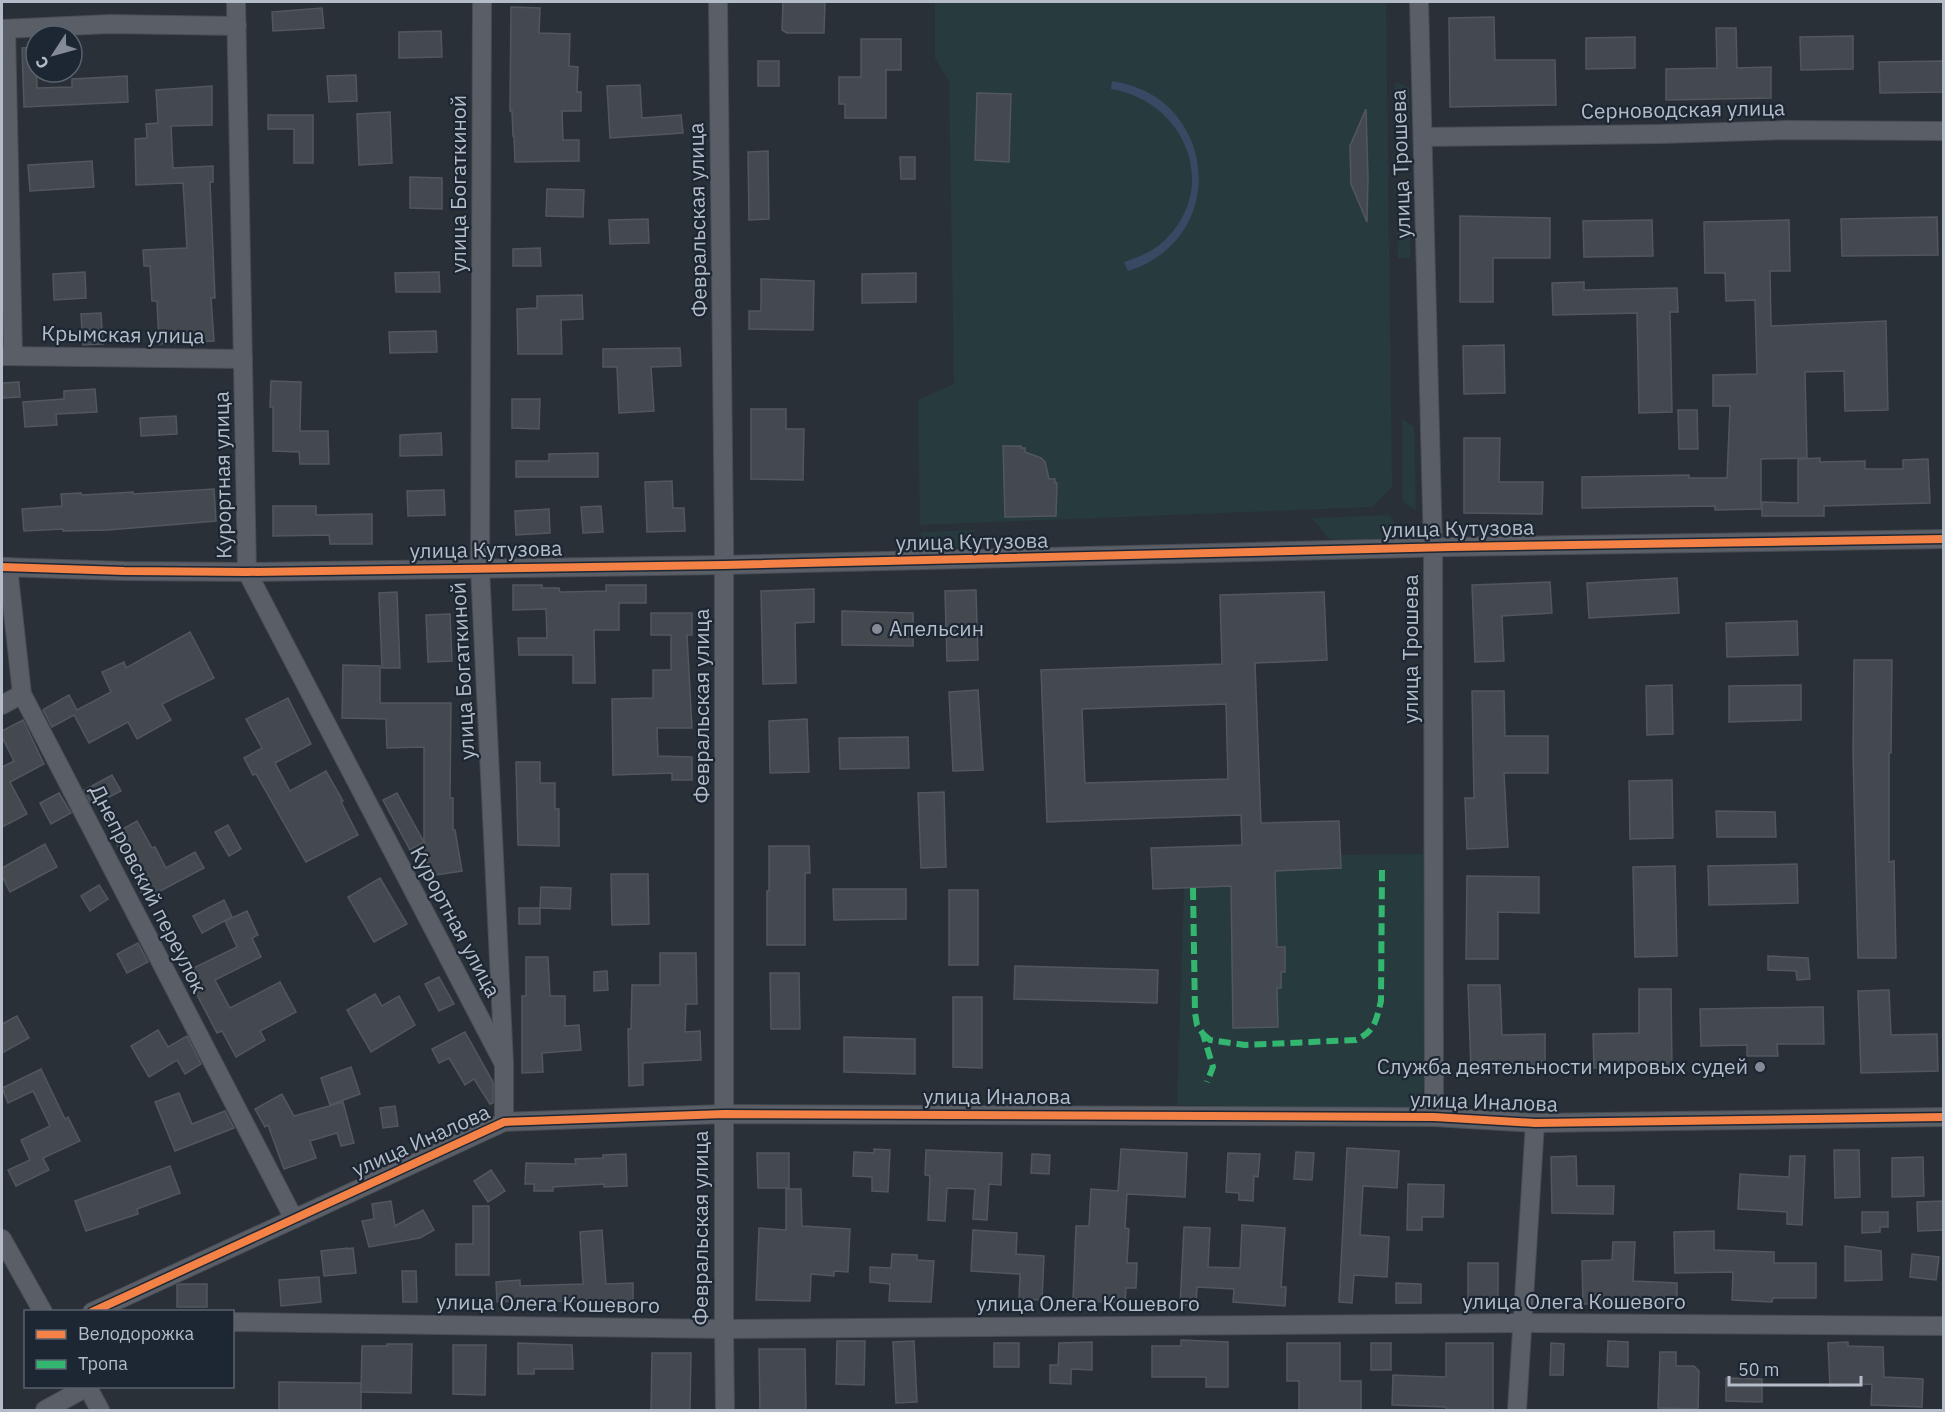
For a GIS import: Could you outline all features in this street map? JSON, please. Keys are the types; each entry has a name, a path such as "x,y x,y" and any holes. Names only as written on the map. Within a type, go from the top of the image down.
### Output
{"street":[{"name":"Курортная улица","path":"236,2 247,572 504,1064"},
{"name":"улица Богаткиной","path":"482,2 480,568 504,1064 504,1122"},
{"name":"Февральская улица","path":"718,2 724,565 725,1410"},
{"name":"улица Трошева","path":"1419,2 1433,548 1434,1117"},
{"path":"7,356 4,29 110,24 237,26"},
{"name":"Серноводская улица","path":"1424,136 1944,130"},
{"name":"Крымская улица","path":"7,356 243,359"},
{"name":"улица Кутузова","path":"5,567 247,572 724,565 1433,548 1944,539"},
{"name":"Днепровский переулок","path":"5,567 22,694 294,1219"},
{"path":"2,705 22,694"},
{"name":"улица Иналова","path":"94,1310 504,1122 724,1114 1434,1117 1535,1123 1944,1117"},
{"path":"1517,1410 1535,1123"},
{"path":"2,1239 42,1310"},
{"name":"улица Олега Кошевого","path":"234,1322 724,1329 1522,1323 1944,1326"},
{"path":"45,1410 85,1388"},
{"path":"88,1388 100,1410"}],"green space":[{"path":"935,2 1386,2 1392,487 1372,507 920,525 918,400 954,384 949,81 935,58"},
{"path":"1395,82 1409,87 1409,125 1395,125"},
{"path":"1397,213 1410,213 1410,258 1398,258"},
{"path":"1402,419 1414,426 1416,510 1403,502"},
{"path":"1390,515 1396,529 1390,541 1329,539 1312,518"},
{"path":"975,530 958,548 919,548 921,532"},
{"path":"1423,854 1425,1073 1423,1090 1416,1104 1406,1110 1177,1105 1184,888 1212,856"}],"water":[{"path":"1112,81 1147,92 1174,113 1191,139 1198,170 1196,201 1184,230 1161,254 1128,271 1124,262 1145,254 1159,245 1181,219 1190,196 1192,172 1187,149 1175,128 1159,110 1137,97 1111,89"}],"building":[{"path":"783,2 825,2 824,33 787,33 782,30"},
{"path":"511,7 540,8 539,33 570,34 569,66 578,67 577,92 581,92 581,111 562,111 563,140 579,140 579,161 515,162 512,111 510,111"},
{"path":"322,8 324,28 273,31 272,12"},
{"path":"1494,17 1495,60 1555,60 1556,105 1450,107 1449,18"},
{"path":"1716,28 1736,28 1737,68 1771,67 1771,98 1666,100 1666,69 1717,68"},
{"path":"441,31 442,57 399,58 399,32"},
{"path":"1853,36 1853,69 1801,70 1800,37"},
{"path":"1635,37 1635,68 1586,69 1586,38"},
{"path":"861,39 901,39 901,70 886,70 886,118 845,118 845,104 839,104 839,77 861,77"},
{"path":"22,48 24,48 24,84 37,84 37,88 72,87 72,84 84,84 84,78 127,76 128,102 24,107"},
{"path":"758,61 779,61 779,86 758,86"},
{"path":"1944,61 1944,92 1880,93 1879,62"},
{"path":"356,75 357,101 329,102 327,76"},
{"path":"640,85 642,118 681,115 683,133 610,138 607,86"},
{"path":"212,86 212,125 171,126 173,168 213,166 213,182 210,182 215,298 211,298 214,341 159,344 157,301 152,301 150,266 144,266 143,250 187,248 183,183 136,185 135,139 147,138 146,124 158,123 156,90"},
{"path":"977,93 1011,94 1009,162 975,160"},
{"path":"1366,109 1367,222 1351,184 1350,146"},
{"path":"390,112 392,163 359,165 357,114"},
{"path":"268,115 313,115 313,163 294,163 294,129 268,129"},
{"path":"768,151 769,219 749,220 748,152"},
{"path":"900,157 915,157 915,179 901,179"},
{"path":"92,161 94,187 30,191 28,165"},
{"path":"410,177 442,178 442,209 410,208"},
{"path":"547,189 584,190 583,217 546,216"},
{"path":"1460,216 1550,218 1550,258 1493,258 1493,302 1460,302"},
{"path":"1937,217 1938,255 1842,256 1841,219"},
{"path":"648,219 649,243 610,244 609,220"},
{"path":"1652,220 1653,256 1584,257 1583,221"},
{"path":"1789,220 1790,271 1770,271 1771,326 1886,321 1888,410 1845,411 1844,371 1805,372 1807,458 1761,459 1761,509 1715,510 1715,506 1582,508 1582,477 1689,475 1689,478 1727,478 1730,406 1713,406 1713,375 1757,374 1755,300 1726,301 1725,273 1705,273 1704,222"},
{"path":"540,248 541,266 513,266 513,249"},
{"path":"85,272 86,298 54,300 53,274"},
{"path":"439,272 440,292 396,292 395,273"},
{"path":"916,273 916,302 862,303 862,274"},
{"path":"761,279 814,281 813,330 749,329 749,311 761,311"},
{"path":"1584,282 1584,290 1677,288 1678,312 1670,312 1672,412 1639,413 1637,313 1553,315 1552,283"},
{"path":"582,295 583,319 561,320 562,354 518,354 517,309 537,308 537,296"},
{"path":"101,313 103,344 83,345 81,314"},
{"path":"436,331 437,352 390,353 389,332"},
{"path":"1504,345 1505,393 1464,394 1463,346"},
{"path":"680,348 681,366 651,367 654,411 619,413 617,367 603,367 603,349"},
{"path":"271,381 301,382 300,431 328,431 329,464 300,464 299,452 273,451"},
{"path":"19,382 20,397 2,398 2,383"},
{"path":"95,389 97,412 56,414 57,425 25,427 23,402 64,399 64,391"},
{"path":"512,399 540,399 539,429 512,428"},
{"path":"751,409 786,409 786,429 804,429 803,480 751,479"},
{"path":"1678,410 1697,410 1698,449 1679,449"},
{"path":"176,416 177,434 141,436 140,418"},
{"path":"441,433 442,455 400,456 400,435"},
{"path":"1464,438 1500,438 1499,482 1543,482 1542,514 1464,513"},
{"path":"1003,446 1021,446 1025,448 1025,452 1045,462 1049,479 1055,479 1057,483 1056,516 1005,517"},
{"path":"598,453 598,477 516,477 516,461 549,461 549,454"},
{"path":"1820,458 1820,462 1865,461 1865,469 1903,469 1903,460 1928,459 1930,503 1824,506 1824,516 1762,516 1762,502 1798,503 1798,459"},
{"path":"672,481 673,508 684,508 685,531 647,532 645,482"},
{"path":"214,489 216,521 108,530 24,531 22,509 62,506 61,494 133,492 133,494"},
{"path":"444,490 445,515 408,516 407,491"},
{"path":"273,506 316,506 316,515 372,514 372,544 330,544 329,535 273,536"},
{"path":"601,506 603,532 583,533 581,507"},
{"path":"549,509 550,533 516,535 515,511"},
{"path":"1677,578 1679,613 1589,618 1587,583"},
{"path":"1550,582 1552,613 1502,616 1504,661 1475,662 1472,585"},
{"path":"513,585 542,585 542,588 559,588 560,592 606,591 606,585 646,585 646,603 619,603 619,630 594,630 595,683 573,683 573,655 519,655 518,638 547,638 546,609 513,610"},
{"path":"814,589 814,622 795,623 796,683 763,684 761,591"},
{"path":"976,590 978,660 947,661 945,591"},
{"path":"397,592 400,668 382,668 379,593"},
{"path":"1324,592 1327,660 1255,663 1261,823 1339,821 1341,868 1275,871 1277,947 1285,947 1285,972 1281,972 1281,988 1277,988 1278,1027 1233,1028 1231,886 1153,889 1151,848 1242,845 1241,815 1047,822 1041,670 1222,664 1220,595","holes":["1226,704 1228,779 1085,783 1082,709"]},
{"path":"842,611 913,613 913,646 842,645"},
{"path":"651,613 692,613 692,635 687,635 692,728 657,728 658,756 692,757 692,780 672,780 672,773 613,775 612,699 653,698 653,670 671,670 671,635 651,635"},
{"path":"450,614 452,661 428,662 426,615"},
{"path":"1797,621 1798,655 1727,657 1726,623"},
{"path":"190,632 214,678 162,704 171,720 137,739 128,722 89,743 74,715 52,727 44,709 69,695 77,710 111,692 102,672 124,662 126,668"},
{"path":"1854,660 1892,660 1889,862 1894,861 1896,958 1858,958 1853,753"},
{"path":"343,665 380,666 380,703 451,703 450,798 453,798 453,830 455,830 462,871 429,876 424,840 424,747 387,748 386,719 342,718"},
{"path":"1672,685 1673,734 1647,735 1646,686"},
{"path":"1801,685 1801,720 1729,722 1729,686"},
{"path":"978,690 983,770 953,771 949,692"},
{"path":"1472,691 1504,691 1505,736 1548,736 1548,773 1504,773 1508,847 1467,849 1465,798 1474,798"},
{"path":"288,698 311,744 275,763 290,791 326,771 358,835 306,862 256,774 253,775 244,758 262,748 246,719"},
{"path":"807,719 809,772 770,773 769,721"},
{"path":"23,720 44,764 10,782 27,814 2,827 2,767 14,761 2,737 2,731"},
{"path":"908,737 909,768 840,769 839,738"},
{"path":"516,762 540,762 540,783 555,783 555,809 559,809 559,846 518,845"},
{"path":"112,775 121,791 94,805 93,802 91,803 84,790"},
{"path":"1672,780 1673,838 1630,839 1629,781"},
{"path":"944,792 946,867 921,868 918,793"},
{"path":"59,793 71,813 51,824 40,803"},
{"path":"397,793 424,842 410,850 383,800"},
{"path":"1716,811 1775,812 1776,837 1717,837"},
{"path":"137,821 166,868 195,852 204,868 145,899 112,835"},
{"path":"228,825 241,849 229,856 215,832"},
{"path":"45,844 57,867 10,892 2,876 2,868"},
{"path":"769,846 809,846 810,873 805,873 805,945 767,945"},
{"path":"1797,864 1798,903 1709,905 1708,866"},
{"path":"1675,866 1677,956 1635,957 1633,867"},
{"path":"611,874 648,874 649,924 612,925"},
{"path":"1467,876 1539,877 1539,913 1498,912 1498,959 1466,959"},
{"path":"380,878 407,924 374,942 348,897"},
{"path":"99,885 108,899 90,911 81,896"},
{"path":"541,887 571,888 570,909 540,908"},
{"path":"833,889 906,889 906,919 834,920"},
{"path":"949,890 978,890 978,965 949,965"},
{"path":"224,900 232,917 202,933 193,916"},
{"path":"519,908 540,908 540,924 519,924"},
{"path":"247,911 258,935 252,938 261,957 215,980 230,1008 280,982 296,1012 260,1031 265,1040 236,1057 222,1031 217,1033 185,972 237,947 225,921"},
{"path":"138,943 148,962 127,973 117,954"},
{"path":"660,953 696,953 697,1004 686,1004 685,1032 700,1031 701,1060 643,1063 643,1085 629,1086 628,1029 631,1029 632,985 660,985"},
{"path":"1768,956 1808,958 1810,979 1797,980 1796,971 1768,970"},
{"path":"526,957 548,957 550,996 565,996 565,1026 579,1025 581,1050 542,1053 543,1072 522,1073 522,996 526,996"},
{"path":"1015,966 1158,970 1157,1003 1014,999"},
{"path":"607,971 608,990 594,991 594,972"},
{"path":"770,973 799,973 800,1029 771,1029"},
{"path":"439,977 454,1004 439,1011 425,984"},
{"path":"1468,985 1500,985 1502,1035 1545,1034 1545,1067 1471,1069"},
{"path":"1639,989 1671,989 1672,1067 1594,1068 1593,1034 1639,1033"},
{"path":"1889,990 1891,1035 1937,1034 1938,1071 1861,1073 1858,991"},
{"path":"375,994 382,1006 399,996 415,1025 371,1052 347,1010"},
{"path":"953,997 982,997 982,1068 953,1067"},
{"path":"1823,1007 1824,1044 1777,1044 1778,1056 1747,1056 1747,1045 1701,1046 1700,1009"},
{"path":"17,1016 29,1038 2,1053 2,1024"},
{"path":"158,1030 168,1047 187,1036 201,1064 185,1074 177,1060 149,1077 131,1046"},
{"path":"465,1032 493,1082 493,1103 490,1104 474,1079 465,1085 449,1058 439,1063 432,1049"},
{"path":"844,1037 915,1039 915,1074 844,1072"},
{"path":"351,1067 360,1094 330,1105 321,1078"},
{"path":"41,1069 65,1119 68,1117 80,1141 43,1158 49,1170 16,1186 8,1170 30,1160 21,1140 50,1126 33,1091 8,1103 2,1088"},
{"path":"179,1093 192,1124 225,1111 234,1128 175,1151 155,1102"},
{"path":"282,1094 294,1116 343,1102 354,1143 341,1146 337,1133 310,1141 316,1158 284,1169 268,1125 265,1127 255,1109"},
{"path":"395,1106 398,1126 383,1128 380,1108"},
{"path":"1347,1148 1399,1151 1397,1188 1363,1186 1360,1235 1389,1237 1387,1277 1354,1275 1352,1303 1339,1302"},
{"path":"874,1149 890,1150 888,1192 872,1191 872,1177 853,1176 854,1152 874,1153"},
{"path":"1121,1149 1187,1153 1185,1197 1127,1194 1125,1228 1129,1229 1127,1263 1137,1263 1136,1288 1126,1288 1125,1303 1073,1300 1076,1226 1089,1226 1091,1189 1118,1191"},
{"path":"926,1150 1002,1153 1001,1185 989,1184 987,1220 973,1219 975,1189 947,1188 945,1221 928,1220 930,1176 925,1175"},
{"path":"1834,1150 1859,1150 1860,1197 1835,1198"},
{"path":"1296,1152 1314,1153 1312,1180 1294,1179"},
{"path":"757,1153 789,1153 789,1188 758,1188"},
{"path":"1228,1153 1260,1154 1258,1177 1254,1176 1253,1201 1239,1200 1239,1193 1226,1192"},
{"path":"626,1154 627,1186 604,1187 604,1184 553,1187 553,1191 534,1191 534,1184 525,1184 526,1163 576,1164 575,1159"},
{"path":"1032,1154 1050,1155 1049,1174 1031,1173"},
{"path":"1576,1156 1577,1186 1614,1186 1613,1214 1552,1213 1551,1157"},
{"path":"1790,1156 1805,1156 1802,1225 1787,1224 1787,1212 1738,1209 1740,1174 1789,1177"},
{"path":"1923,1157 1924,1196 1892,1197 1892,1158"},
{"path":"170,1166 180,1193 137,1209 138,1214 86,1231 75,1201"},
{"path":"491,1170 505,1191 488,1202 474,1181"},
{"path":"1408,1184 1444,1185 1443,1217 1422,1217 1422,1230 1407,1230"},
{"path":"786,1189 801,1189 802,1226 850,1229 848,1272 834,1271 834,1276 811,1274 810,1301 756,1300 759,1228 786,1230"},
{"path":"391,1201 395,1226 423,1210 434,1230 420,1238 369,1247 362,1221 374,1219 372,1204"},
{"path":"1944,1201 1944,1230 1918,1231 1917,1202"},
{"path":"473,1206 489,1206 489,1275 456,1275 456,1244 473,1244"},
{"path":"1862,1212 1888,1212 1888,1227 1880,1227 1880,1232 1862,1233"},
{"path":"1242,1225 1285,1228 1281,1287 1286,1287 1285,1306 1233,1302 1234,1289 1197,1287 1196,1306 1180,1305 1184,1227 1210,1228 1208,1267 1240,1268"},
{"path":"602,1230 606,1284 633,1283 633,1305 613,1306 613,1300 497,1302 496,1282 520,1280 520,1286 583,1284 580,1232"},
{"path":"973,1230 1017,1233 1016,1254 1044,1256 1042,1300 1019,1299 1020,1274 971,1271"},
{"path":"1714,1231 1714,1250 1774,1252 1774,1263 1816,1263 1816,1298 1773,1298 1772,1302 1732,1300 1733,1272 1675,1273 1674,1232"},
{"path":"1613,1242 1635,1242 1633,1281 1677,1283 1677,1303 1583,1304 1582,1261 1612,1260"},
{"path":"1845,1246 1881,1251 1882,1280 1845,1281"},
{"path":"353,1248 356,1273 324,1276 321,1251"},
{"path":"892,1254 917,1255 917,1260 934,1261 931,1302 889,1301 890,1284 870,1282 870,1267 891,1268"},
{"path":"1912,1254 1939,1257 1936,1280 1910,1277"},
{"path":"1468,1263 1498,1263 1498,1303 1468,1303"},
{"path":"402,1271 416,1271 417,1302 403,1302"},
{"path":"319,1277 321,1302 281,1306 279,1280"},
{"path":"1396,1283 1421,1284 1421,1303 1396,1303"},
{"path":"207,1284 207,1307 177,1307 177,1285"},
{"path":"1181,1340 1228,1342 1228,1387 1206,1387 1206,1377 1152,1377 1152,1346 1181,1346"},
{"path":"837,1341 865,1341 864,1385 836,1384"},
{"path":"914,1341 917,1402 896,1403 893,1342"},
{"path":"1608,1341 1628,1342 1628,1367 1607,1366"},
{"path":"1092,1342 1092,1370 1071,1369 1071,1384 1050,1383 1050,1365 1058,1365 1059,1343"},
{"path":"1848,1342 1848,1346 1883,1347 1884,1377 1923,1379 1922,1407 1871,1405 1872,1384 1830,1386 1828,1343"},
{"path":"518,1343 572,1345 573,1369 534,1369 534,1374 518,1374"},
{"path":"994,1343 1019,1343 1019,1367 994,1367"},
{"path":"1287,1343 1340,1343 1340,1381 1361,1381 1361,1410 1299,1410 1299,1381 1287,1381"},
{"path":"1371,1343 1391,1343 1391,1370 1371,1370"},
{"path":"1446,1343 1493,1343 1493,1410 1446,1410 1446,1407 1392,1405 1393,1375 1446,1377"},
{"path":"1551,1343 1564,1344 1563,1375 1550,1375"},
{"path":"387,1344 412,1344 411,1393 361,1392 362,1346 387,1346"},
{"path":"453,1345 486,1345 485,1395 453,1394"},
{"path":"759,1349 805,1349 806,1410 760,1410"},
{"path":"1660,1352 1676,1352 1676,1366 1694,1366 1699,1371 1698,1409 1658,1408"},
{"path":"652,1353 691,1353 690,1410 651,1410"},
{"path":"1726,1378 1762,1379 1762,1402 1726,1401"},
{"path":"279,1382 361,1383 361,1410 279,1410"}],"marked path":[{"path":"1203,1034 1210,1040 1245,1045 1356,1040 1367,1033 1376,1020 1381,1001 1382,870"},
{"path":"1193,888 1195,1013 1197,1025 1203,1034 1213,1067 1207,1082"}],"cycle path":[{"path":"2,567 247,572 724,565 1451,547 1944,539"},
{"path":"96,1310 504,1122 724,1114 1434,1117 1535,1123 1944,1117"}],"place":[{"name":"Апельсин","path":"877,629"},
{"name":"Служба деятельности мировых судей","path":"1760,1067"}]}
